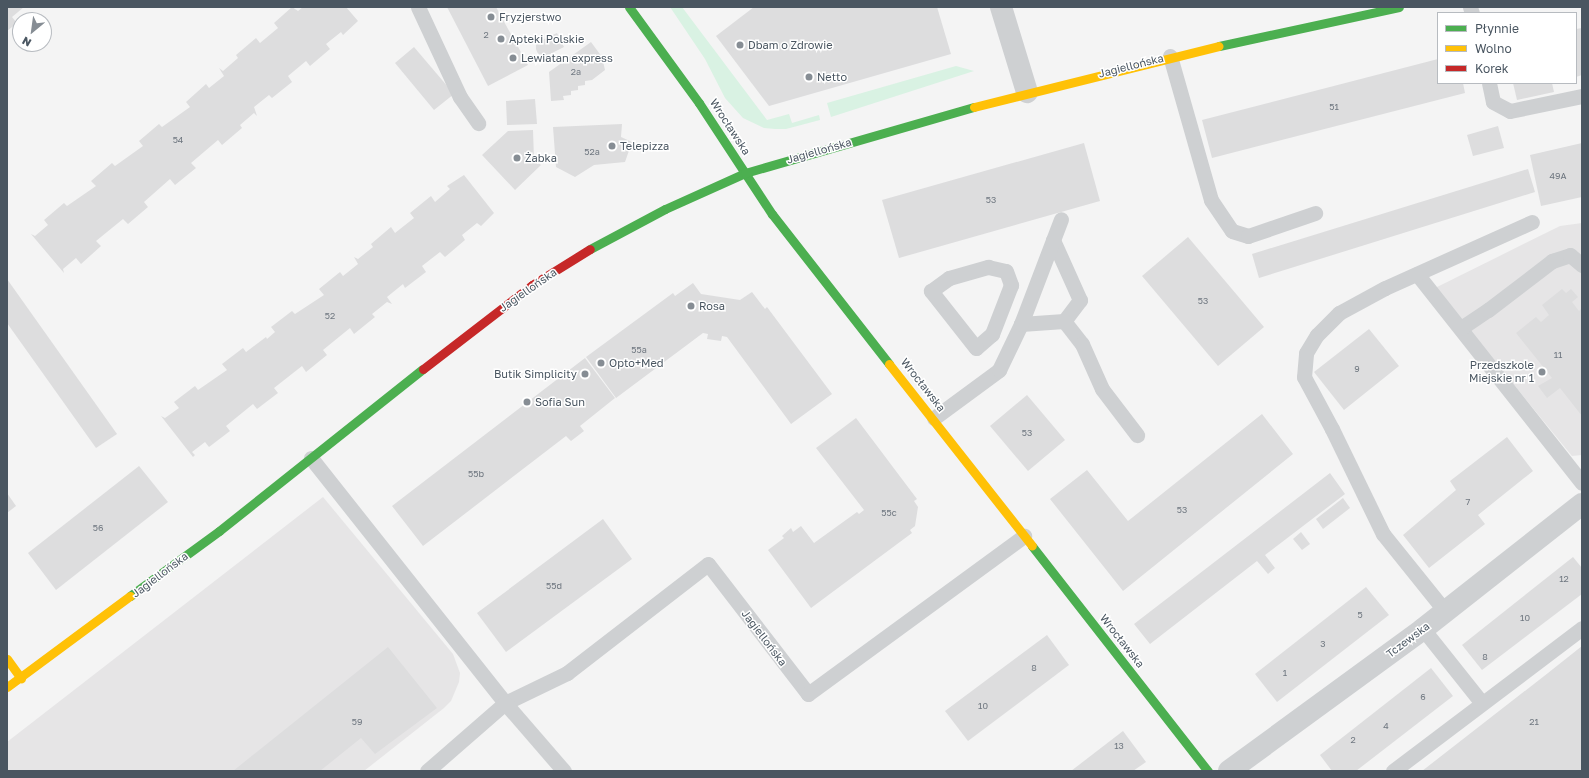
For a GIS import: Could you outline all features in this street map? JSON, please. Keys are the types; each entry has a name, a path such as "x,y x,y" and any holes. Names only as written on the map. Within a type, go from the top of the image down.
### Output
{"street":[{"name":"Wrocławska","path":"629,7 699,103 772,214 934,418 1024,536 1208,771"},
{"path":"1001,7 1027,92"},
{"name":"Jagiellońska","path":"7,688 219,531 532,285 610,237 745,173 1027,92 1170,56 1399,7"},
{"name":"Tczewska","path":"1229,771 1423,630 1445,611 1582,504"},
{"path":"7,659 21,678"}],"lane":[{"path":"418,7 460,98 478,123"},
{"path":"1170,56 1211,200 1232,231 1248,236 1315,213"},
{"path":"1489,84 1493,102 1510,111 1582,96"},
{"path":"934,418 999,370 1023,318 1061,219"},
{"path":"1445,611 1383,534 1332,429 1304,377 1306,353 1317,335 1339,313 1417,274 1532,222"},
{"path":"1053,240 1080,300 1064,321"},
{"path":"1461,328 1488,310 1552,260 1570,255 1582,265"},
{"path":"988,267 1006,271 1011,284 1005,304 992,334 976,348 931,291 949,278 988,267"},
{"path":"1417,274 1582,483"},
{"path":"1005,304 1023,318 1064,321 1082,344 1102,389 1138,435"},
{"path":"310,458 505,703 564,771"},
{"name":"Jagiellońska","path":"428,771 505,703 567,673 708,564 808,694 1024,536"},
{"path":"1393,771 1481,702 1582,628"},
{"path":"1423,630 1481,702"}],"shaded area":[{"name":"Przedszkole Miejskie nr 1","path":"1582,223 1582,455 1572,456 1435,288 1560,226"},
{"path":"323,497 453,654 460,673 459,682 451,701 444,708 364,771 7,771 7,742"}],"green space":[{"path":"670,7 682,7 767,120 789,114 792,123 819,115 820,120 786,129 775,129 764,128 743,118 725,98 705,59"},
{"path":"956,66 974,71 831,117 827,103"}],"building":[{"path":"7,7 24,7 18,12 12,12 12,27 7,31"},
{"path":"292,7 298,11 303,7 346,7 358,21 343,35 341,32 326,44 330,49 310,66 306,61 288,76 292,82 272,98 269,95 254,107 257,116 254,113 240,125 242,128 222,145 218,140 191,163 196,168 175,185 170,179 144,202 148,207 128,224 123,219 96,241 101,246 81,264 76,258 63,269 64,273 31,234 35,236 48,225 44,220 64,203 67,206 96,186 91,181 112,163 115,166 143,146 139,141 159,124 162,127 190,107 186,102 206,84 209,88 224,76 219,68 223,71 238,58 236,55 256,38 260,43 278,28 274,23"},
{"path":"447,7 496,7 528,65 488,86"},
{"name":"Netto","path":"754,7 937,7 951,54 769,106 716,36"},
{"path":"1582,28 1582,75 1577,77 1577,29"},
{"path":"557,33 564,47 540,59 536,49 536,43"},
{"path":"591,42 602,57 605,70 592,80 585,81 585,85 578,86 578,90 571,91 571,95 563,96 564,100 551,101 549,72"},
{"path":"414,47 454,94 434,110 395,63"},
{"path":"1437,59 1437,84 1463,84 1465,93 1212,158 1202,120"},
{"path":"1513,84 1552,84 1554,92 1517,100"},
{"path":"535,99 537,124 507,125 506,101"},
{"path":"622,124 621,137 632,142 625,162 594,165 575,177 556,167 553,127"},
{"path":"1498,126 1504,148 1473,156 1467,135"},
{"path":"533,130 534,159 541,165 515,190 482,155 508,131"},
{"path":"1084,143 1100,201 899,258 882,200"},
{"path":"1582,143 1582,197 1541,206 1530,155"},
{"path":"1528,169 1535,192 1259,278 1252,254"},
{"path":"464,175 494,213 481,226 477,223 462,235 465,240 445,257 440,252 422,266 426,272 405,288 403,284 387,297 392,304 387,302 372,314 375,317 354,334 350,328 323,350 327,355 306,372 302,366 274,388 278,393 257,409 253,404 226,426 230,431 209,447 205,442 192,452 195,455 193,457 161,416 165,418 179,408 174,402 195,386 198,390 227,370 222,364 243,348 246,352 266,337 267,339 275,332 271,327 292,311 295,314 324,295 319,289 340,272 343,276 358,264 354,257 358,259 373,247 371,244 391,227 395,233 414,218 410,213 431,196 435,202 450,189 447,186"},
{"path":"1188,237 1264,327 1218,366 1142,276"},
{"path":"7,279 117,434 96,448 7,323"},
{"path":"693,283 701,294 740,300 752,292 765,309 767,307 832,394 791,424 727,337 722,336 721,341 707,339 708,334 703,333 616,398 586,357 673,293 675,296"},
{"path":"1562,289 1566,293 1571,289 1578,297 1572,302 1579,311 1582,308 1582,416 1560,388 1547,398 1538,386 1552,378 1516,333 1536,317 1541,322 1549,315 1542,305"},
{"path":"1369,329 1399,366 1344,410 1314,372"},
{"path":"585,358 615,398 580,426 584,431 571,441 566,436 423,546 392,506"},
{"path":"1027,395 1065,440 1028,471 990,426"},
{"path":"1262,414 1293,454 1123,591 1050,499 1087,470 1128,521"},
{"path":"856,418 917,499 914,501 918,507 915,526 910,530 912,533 811,608 768,550 784,538 782,536 791,528 793,532 801,526 814,543 857,512 859,514 864,510 816,448"},
{"path":"1507,437 1533,471 1478,515 1485,524 1429,568 1403,535 1456,490 1450,481"},
{"path":"139,466 168,502 56,590 28,553"},
{"path":"1330,473 1345,494 1265,555 1275,568 1268,574 1257,561 1150,644 1134,624"},
{"path":"7,493 16,506 7,513"},
{"path":"1343,498 1350,508 1323,529 1316,519"},
{"path":"603,519 632,559 506,652 477,613"},
{"path":"1301,532 1310,544 1302,550 1293,539"},
{"path":"1573,557 1582,568 1582,594 1482,670 1462,645"},
{"path":"1366,587 1389,615 1277,702 1255,674"},
{"path":"1047,635 1069,665 968,741 945,711"},
{"path":"1582,646 1582,771 1422,771 1548,673"},
{"path":"388,647 437,708 375,754 361,738 320,771 233,771"},
{"path":"1431,668 1453,696 1356,771 1332,771 1320,755"},
{"path":"1123,731 1146,762 1133,771 1071,771"}],"traffic: fast":[{"path":"629,7 699,103 772,214 889,364"},
{"path":"1219,46 1399,7"},
{"path":"590,249 665,209 745,173 974,107"},
{"path":"130,596 219,531 423,369"},
{"path":"1032,546 1208,771"}],"traffic: slow":[{"path":"974,107 1219,46"},
{"path":"889,364 1032,546"},
{"path":"7,687 130,596"},
{"path":"7,659 21,678"}],"traffic: jam":[{"path":"423,369 532,285 590,249"}],"place":[{"name":"Fryzjerstwo","path":"491,17"},
{"name":"Apteki Polskie","path":"501,39"},
{"name":"Dbam o Zdrowie","path":"740,45"},
{"name":"Lewiatan express","path":"513,58"},
{"name":"Netto","path":"809,77"},
{"name":"Telepizza","path":"612,146"},
{"name":"Żabka","path":"517,158"},
{"name":"Rosa","path":"691,306"},
{"name":"Opto+Med","path":"601,363"},
{"name":"Przedszkole Miejskie nr 1","path":"1542,372"},
{"name":"Butik Simplicity","path":"585,374"},
{"name":"Sofia Sun","path":"527,402"}]}
